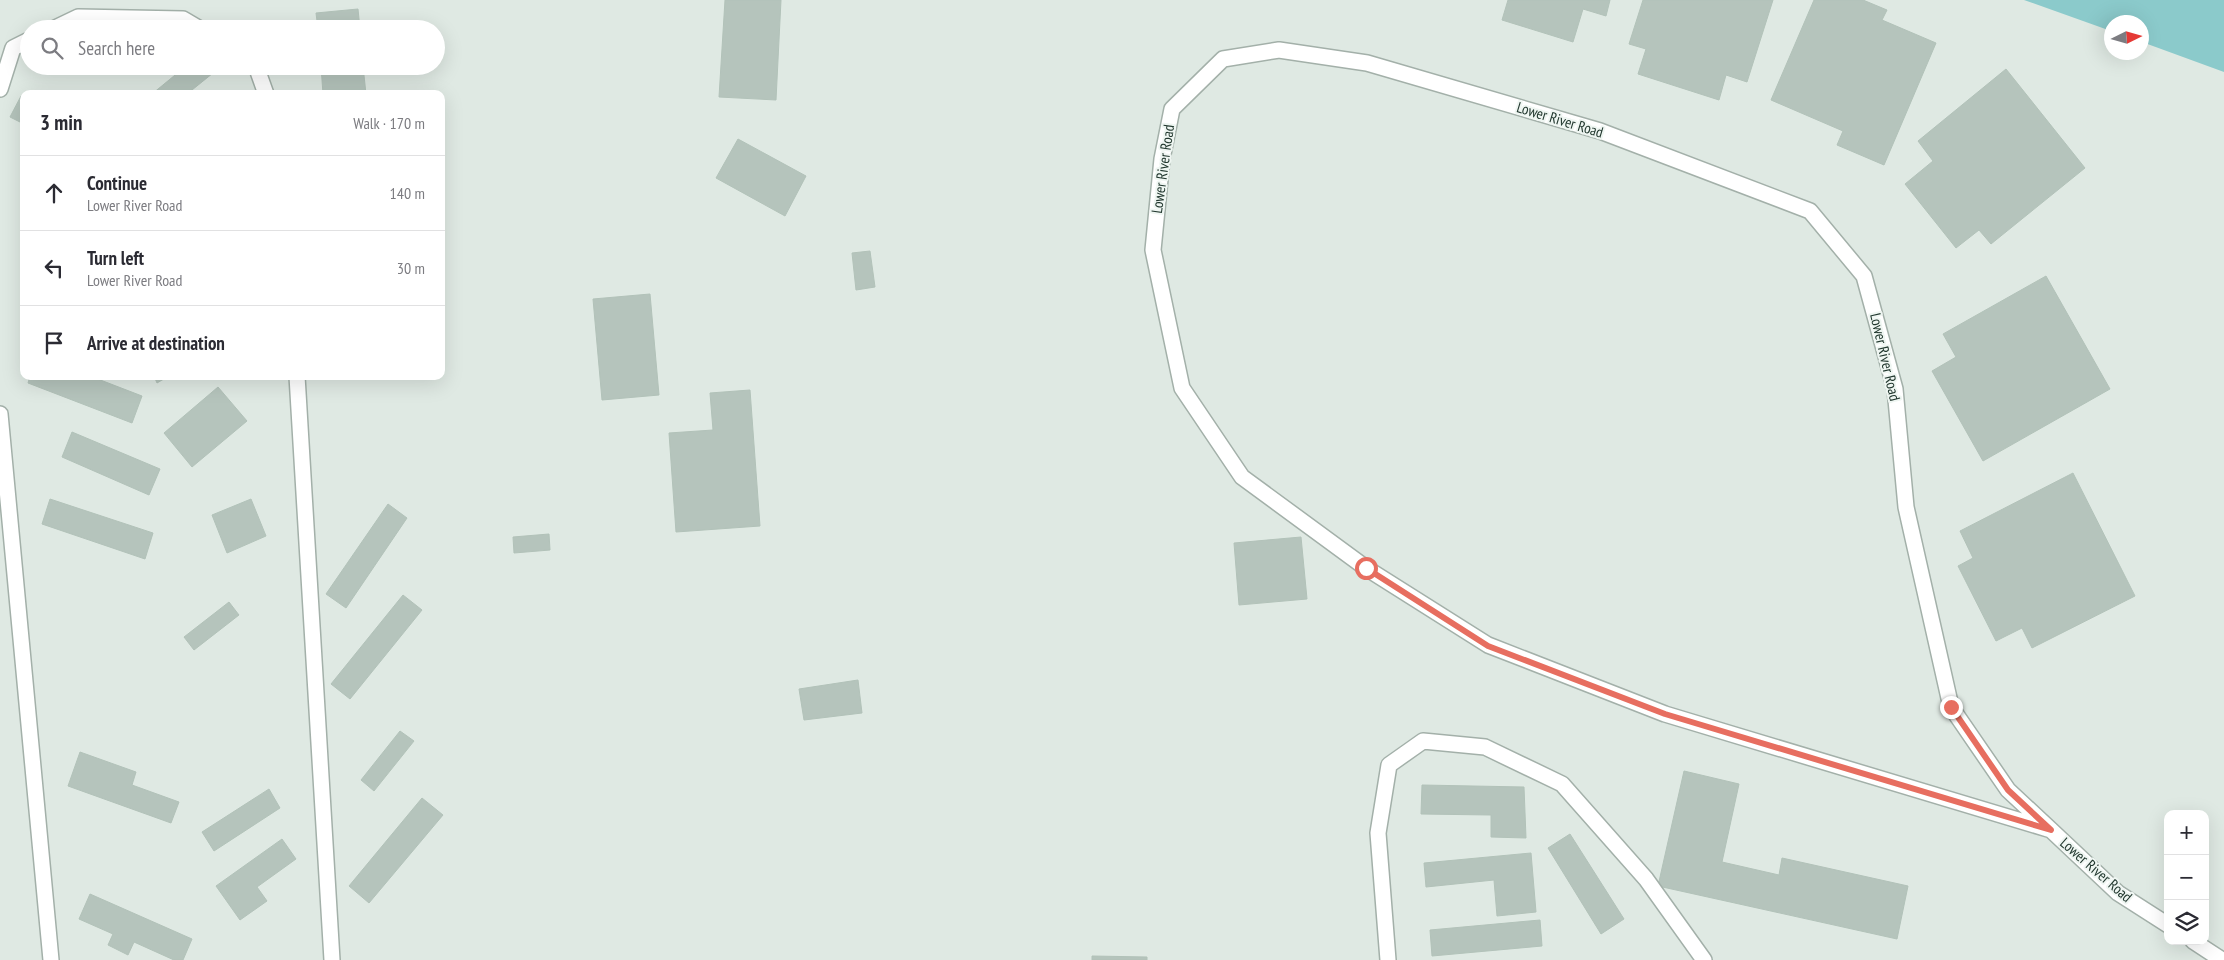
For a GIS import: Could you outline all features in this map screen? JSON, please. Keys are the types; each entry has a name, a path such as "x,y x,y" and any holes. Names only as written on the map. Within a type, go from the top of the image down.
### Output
{"street":[{"path":"72,20 78,17 185,20"},
{"path":"0,89 13,48 20,44"},
{"name":"Lower River Road","path":"2051,830 1665,714 1488,646 1366,568 1242,478 1182,388 1153,250 1162,159 1172,109 1223,58 1278,50 1367,64 1600,131 1810,210 1864,276 1895,389 1906,507 1951,707 2008,790 2051,830 2118,893 2164,922"},
{"path":"259,75 265,90"},
{"path":"297,380 332,960"},
{"path":"0,414 51,960"},
{"path":"1388,960 1378,833 1389,765 1423,741 1485,747 1562,784 1646,879 1704,960"},
{"path":"2199,945 2222,960"}],"water":[{"path":"2024,0 2224,0 2224,72 2149,45 2149,15 2104,15 2104,29"}],"building":[{"path":"725,0 781,0 776,100 719,97"},
{"path":"1508,0 1610,0 1606,16 1583,9 1573,42 1502,20"},
{"path":"1643,0 1773,0 1747,82 1726,75 1719,100 1638,74 1646,49 1629,44"},
{"path":"1814,0 1863,0 1887,10 1882,20 1936,43 1884,165 1837,145 1843,131 1771,100"},
{"path":"358,9 359,20 317,20 316,13"},
{"path":"2006,69 2085,168 1991,244 1979,230 1956,248 1905,184 1933,161 1918,141"},
{"path":"175,75 211,75 192,90 157,90"},
{"path":"322,75 364,75 366,90 323,90"},
{"path":"20,98 20,122 10,117"},
{"path":"738,139 806,176 785,216 716,178"},
{"path":"870,251 875,287 856,290 852,253"},
{"path":"2046,276 2110,389 1983,461 1932,371 1956,357 1943,334"},
{"path":"650,294 659,395 602,400 593,299"},
{"path":"29,380 100,380 142,396 132,423 28,383"},
{"path":"218,387 247,421 192,467 164,433"},
{"path":"750,390 760,526 676,532 669,433 713,430 710,393"},
{"path":"72,432 160,469 149,495 62,457"},
{"path":"2073,473 2135,596 2032,648 2022,628 1996,641 1958,566 1973,558 1960,531"},
{"path":"50,499 153,533 145,559 42,524"},
{"path":"251,499 266,536 227,553 212,515"},
{"path":"388,504 407,518 346,608 326,594"},
{"path":"549,534 550,550 514,553 513,537"},
{"path":"1301,537 1307,599 1239,605 1234,543"},
{"path":"403,595 422,610 350,699 331,684"},
{"path":"229,602 239,615 194,650 184,637"},
{"path":"858,680 862,713 804,720 799,689"},
{"path":"400,731 414,741 374,791 361,780"},
{"path":"80,752 136,772 132,785 179,802 171,823 68,786"},
{"path":"1684,771 1739,784 1722,862 1779,875 1782,858 1908,886 1897,939 1658,886"},
{"path":"1422,785 1524,787 1526,838 1491,837 1491,815 1421,814"},
{"path":"269,789 280,808 214,851 202,832"},
{"path":"422,798 443,815 369,903 349,886"},
{"path":"1570,834 1624,919 1601,934 1548,848"},
{"path":"282,839 296,859 257,887 267,901 240,920 216,886"},
{"path":"1531,853 1536,912 1497,916 1494,880 1426,887 1424,863"},
{"path":"90,894 192,939 183,960 174,960 134,942 128,955 108,945 113,934 79,919"},
{"path":"1540,920 1542,946 1432,956 1430,930"},
{"path":"1092,956 1147,957 1147,960 1092,960"}],"route":[{"path":"1366,568 1488,646 1665,714 2051,830 2008,790 1951,707"}]}
